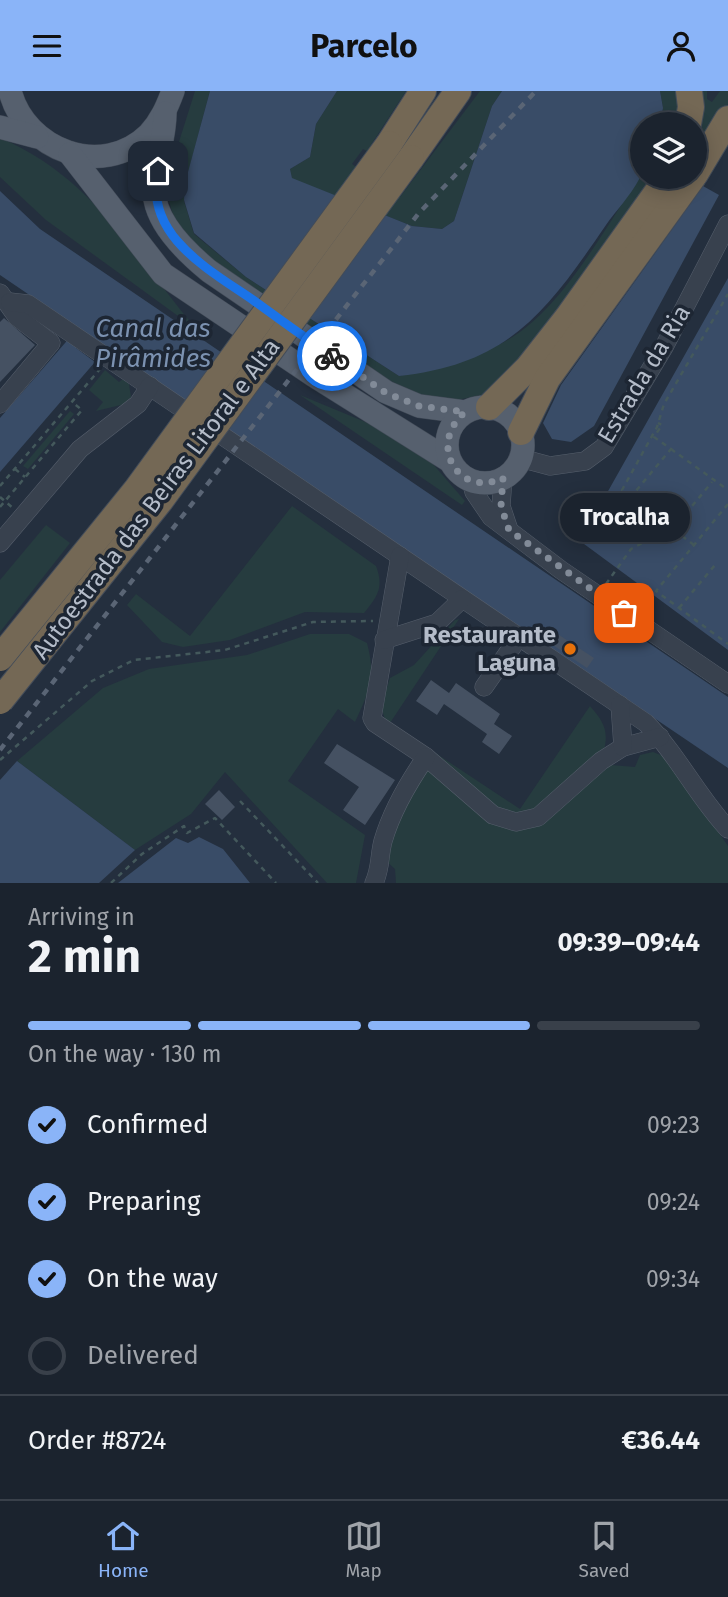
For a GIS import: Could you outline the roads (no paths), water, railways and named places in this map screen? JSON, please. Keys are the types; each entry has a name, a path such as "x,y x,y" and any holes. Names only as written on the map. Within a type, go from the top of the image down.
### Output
{"highway":[{"name":"Autoestrada das Beiras Litoral e Alta","path":"0,658 137,489 389,144 423,91"},
{"name":"Autoestrada das Beiras Litoral e Alta","path":"0,701 160,501 457,91"},
{"path":"689,91 690,112"},
{"path":"707,154 728,119"},
{"path":"477,410 528,368 659,189"},
{"path":"521,432 547,379 684,189"}],"main road":[{"path":"10,91 21,118 38,138"},
{"path":"0,127 38,138 69,154 97,157 125,150 148,135 169,102"},
{"path":"69,154 163,274 313,375 450,461 471,481 483,483 503,478 516,467 523,442 513,418 477,410 419,406 386,393 209,271 183,250 166,226 154,189 169,102"},
{"path":"450,461 446,443 449,431 477,410"}],"street":[{"name":"Estrada da Ria","path":"520,458 550,466 584,461 604,447 664,347 728,224"},
{"path":"3,303 28,304 646,723 660,737 712,812 728,829"},
{"path":"0,404 51,343 3,303"},
{"path":"0,543 80,449 138,404 150,386"},
{"path":"503,478 501,506 509,530"},
{"path":"471,481 474,492 491,517 561,571 728,684"},
{"path":"400,556 372,718 375,723 426,757 493,815 516,822 538,817 601,761 623,747 660,737"},
{"path":"384,640 437,623 462,599"},
{"path":"484,687 519,637"},
{"path":"620,705 623,747"},
{"path":"373,883 381,869 382,844 390,821 405,788 426,757"}],"water":[{"path":"210,91 337,91 316,124 310,157 290,169 292,178 412,226 442,229 454,221 492,106 502,91 660,91 663,108 662,112 630,112 630,189 633,189 544,307 498,346 437,370 399,376 246,277 194,233 184,200 185,183"},
{"path":"707,188 719,195 594,426 571,442 552,439 543,423 561,385 701,189"},
{"name":"Canal das Pirâmides","path":"0,191 40,229 728,697 728,768 86,334 76,348 95,362 0,472 0,418 78,328 0,275"},
{"path":"728,278 728,650 580,541"},
{"path":"17,761 135,850 99,883 0,883 0,780"},
{"path":"199,837 223,849 250,883 118,883 176,838 188,843"}],"railway":[{"path":"0,750 419,213 536,91"}],"place":[{"name":"Trocalha","path":"624,613"},
{"name":"Restaurante Laguna","path":"570,649"}]}
